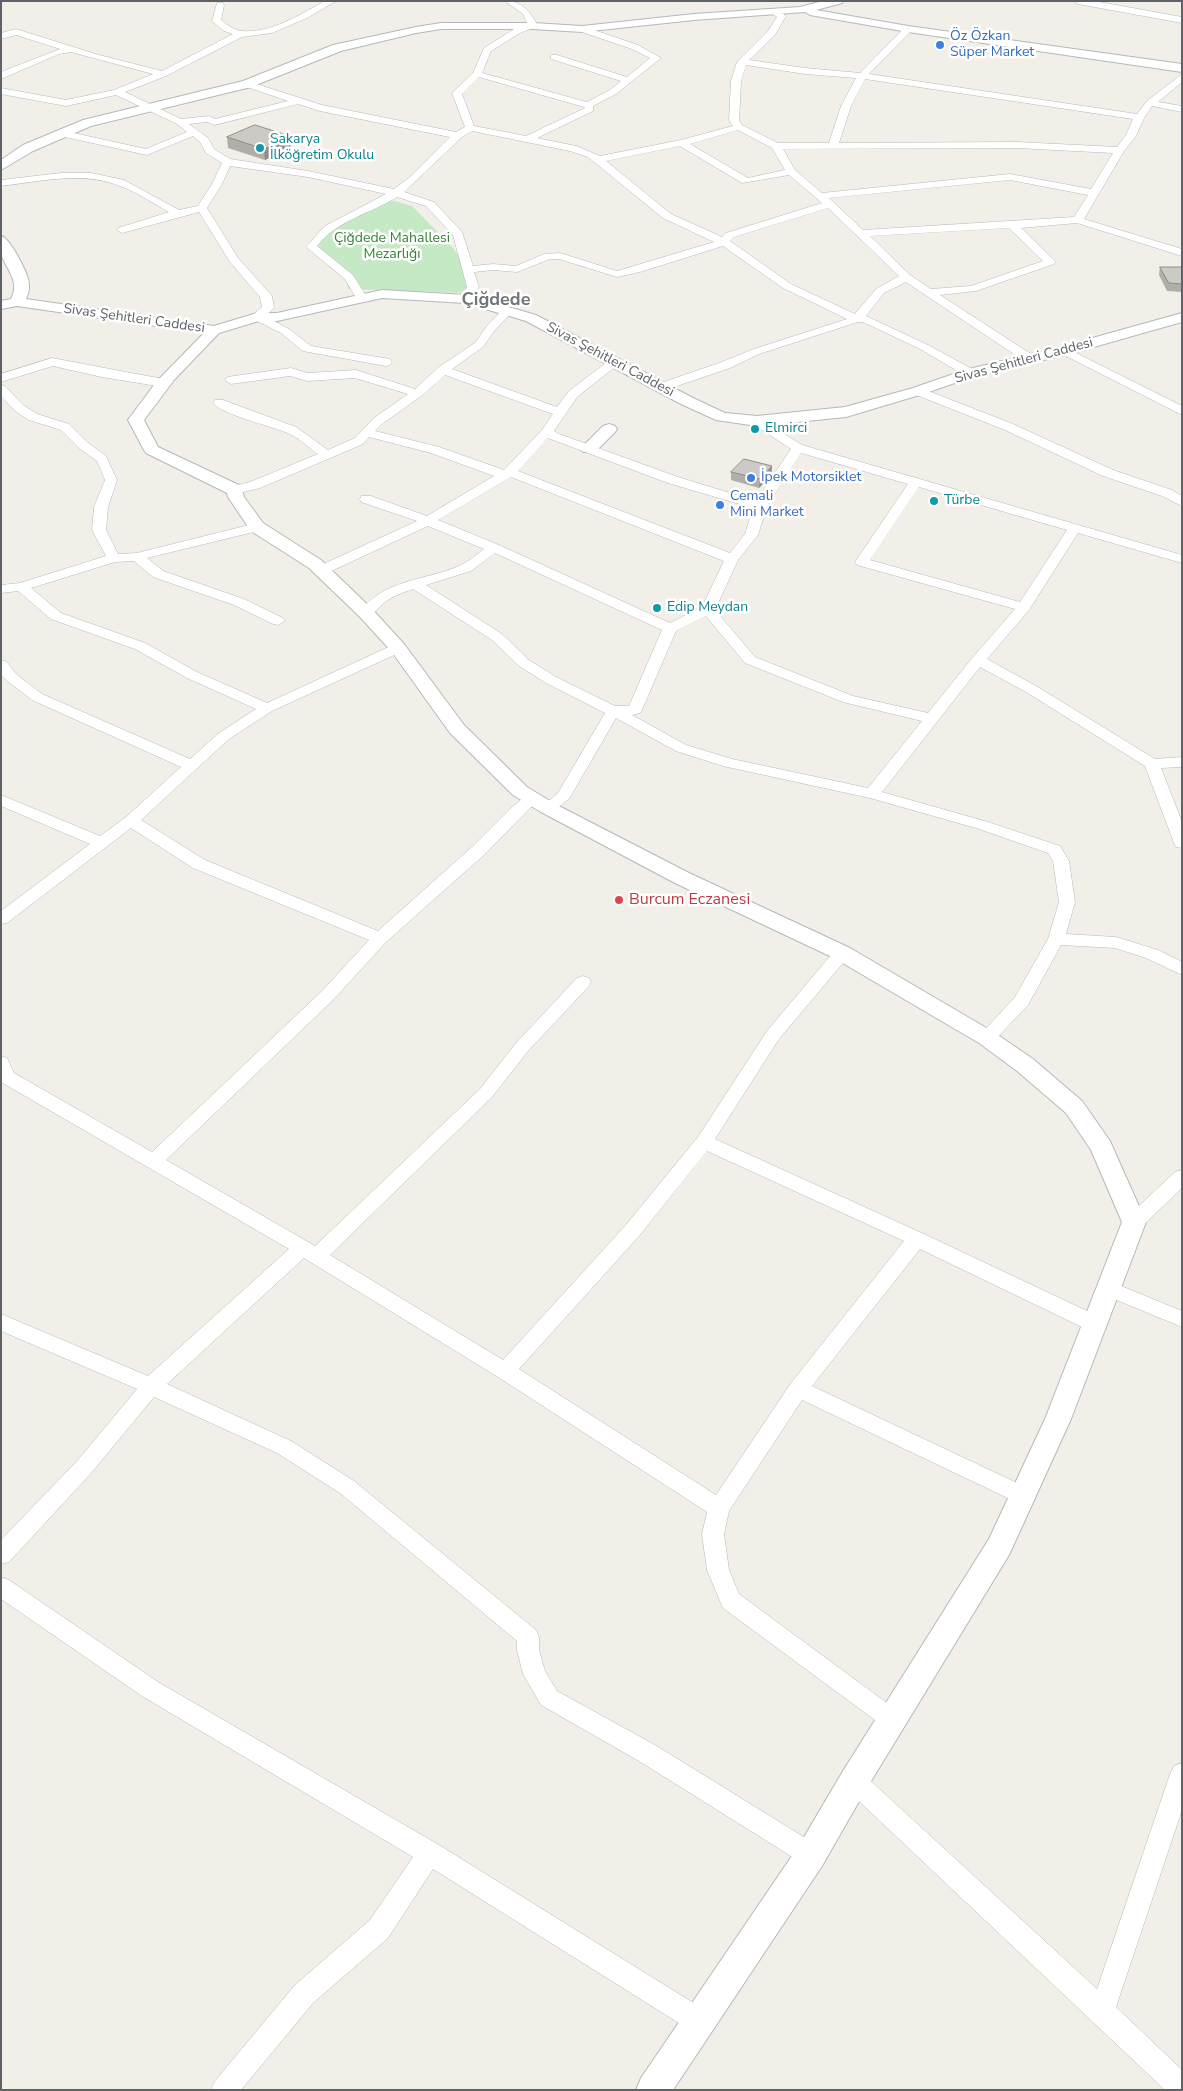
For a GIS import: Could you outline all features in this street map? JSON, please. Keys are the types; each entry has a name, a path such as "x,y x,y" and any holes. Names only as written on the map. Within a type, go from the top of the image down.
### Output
{"street":[{"path":"1,91 66,103 118,92 163,74 240,34 269,31 304,16 332,1"},
{"path":"509,1 527,13 533,26"},
{"path":"2,165 28,148 87,123 247,84 337,48 408,31 441,26 533,26 582,29 694,17 800,10 838,1"},
{"path":"1078,1 1182,20"},
{"path":"220,5 216,20 227,29 240,34"},
{"path":"800,10 908,29 1182,68"},
{"path":"774,11 782,16 772,33 742,62 736,81 734,120 739,127 776,146 1017,145 1120,150"},
{"path":"470,128 457,93 477,74 487,50 517,31 533,26"},
{"path":"477,74 588,105 613,92 656,58 635,47 582,29"},
{"path":"833,145 846,106 862,76 908,29"},
{"path":"1,36 16,32 70,49 163,74"},
{"path":"1,76 57,52 70,49"},
{"path":"554,57 628,80"},
{"path":"742,62 805,71 862,76 1139,117"},
{"path":"1078,220 1120,150 1131,136 1139,117 1150,104 1182,77"},
{"path":"247,84 320,108 458,134"},
{"path":"118,92 180,122 192,133 204,140 210,150 227,162 308,174 396,193 430,204 458,234 473,287 466,299"},
{"path":"180,122 209,119 214,122 299,101"},
{"path":"1150,104 1182,109"},
{"path":"526,140 590,109 588,105"},
{"path":"600,160 682,143 739,127"},
{"path":"362,299 349,277 311,248 318,236 345,218 396,193 458,134 470,128 572,148 600,160 667,216 724,242 788,286 858,319"},
{"path":"60,133 147,152 192,133"},
{"path":"682,143 746,181 791,172"},
{"path":"776,146 791,172 830,204 906,277 1030,359"},
{"path":"122,230 178,213 202,208 217,184 227,162"},
{"path":"1,183 56,177 89,176 120,182 178,213"},
{"path":"819,196 1010,177 1095,193"},
{"path":"467,270 493,267 517,269 548,256 560,256 617,274 636,270 724,242 730,235 830,204"},
{"path":"202,208 234,260 266,296 268,308 257,317 285,331 307,349 386,362"},
{"path":"860,232 1012,226 1078,220 1182,253"},
{"path":"930,292 972,289 1050,262 1012,226"},
{"path":"1,240 23,281 23,294 17,302"},
{"path":"858,319 880,291 906,277"},
{"name":"Sivas Şehitleri Caddesi","path":"1,304 17,302 214,330 257,317 277,317 382,294 466,299 531,318 687,401 722,417 757,421 846,412 918,391 970,373 1064,351 1182,317"},
{"path":"214,330 204,344 163,383 136,420 152,450 235,490 255,485 359,441 378,421 417,393 443,370 479,345 491,328 508,310"},
{"path":"662,387 726,365 755,352 858,319 865,319 924,347 970,373"},
{"path":"1064,351 1182,412"},
{"path":"1,378 52,362 102,373 163,383"},
{"path":"322,570 428,521 507,474 547,432 572,394 615,362"},
{"path":"443,370 560,412"},
{"path":"231,380 291,372 307,377 356,374 417,393"},
{"path":"1,389 19,408 33,417 65,427 102,459 111,480 100,507 99,530 114,558"},
{"path":"918,391 1009,427 1108,473 1167,493 1182,502"},
{"path":"219,402 232,409 292,430 326,454"},
{"path":"1,412 19,408"},
{"path":"757,421 798,448 1182,559"},
{"path":"589,449 609,429"},
{"path":"547,432 554,437 673,480 760,506"},
{"path":"367,433 435,450 507,474 732,559"},
{"path":"613,711 635,710 670,628 708,610 732,559 751,535 760,506 798,448"},
{"path":"916,482 862,562 1024,607"},
{"path":"235,490 236,497 257,527 322,570 366,613 398,648 457,729 520,791 682,878 842,954 988,1038 1025,1065 1074,1107 1102,1146 1134,1222"},
{"path":"366,499 428,521 494,548 670,628"},
{"path":"1,589 21,587 114,558 137,557 257,527"},
{"path":"872,794 978,660 1024,607 1076,527"},
{"path":"366,613 372,603 414,583 464,570 494,548"},
{"path":"137,557 158,574 239,602 278,621"},
{"path":"414,583 497,637 524,662 551,680 649,729 681,748 728,763 872,794 982,824 1054,850 1061,861 1067,902 1056,939 1022,1000 988,1038"},
{"path":"21,587 56,616 140,646 192,675 267,708"},
{"path":"708,610 750,660 848,699 933,718"},
{"path":"1,919 131,821 224,736 267,708 398,648"},
{"path":"978,660 1031,688 1152,764 1182,762"},
{"path":"1,664 11,677 37,697 192,766"},
{"path":"154,1161 328,995 380,938 480,850 516,810 564,796 613,711"},
{"path":"1152,764 1182,843"},
{"path":"1,800 102,843"},
{"path":"131,821 199,864 380,938"},
{"path":"1056,939 1116,943 1152,954 1182,969"},
{"path":"505,1371 632,1231 704,1142 773,1035 842,954"},
{"path":"1,1555 85,1466 151,1386 309,1253 486,1093 522,1047 583,982"},
{"path":"3,1074 154,1161 505,1371 719,1508"},
{"path":"704,1142 917,1239 1095,1324"},
{"path":"658,2088 699,2021 811,1855 854,1781 998,1547 1024,1496 1058,1419 1134,1222 1182,1177"},
{"path":"892,1720 732,1601 718,1570 713,1534 719,1508 798,1390 917,1239"},
{"path":"1109,1289 1182,1319"},
{"path":"1,1322 151,1386 284,1447 347,1487 528,1637 528,1650 534,1674 549,1698 647,1753 811,1855"},
{"path":"798,1390 1024,1496"},
{"path":"1,1587 150,1689 430,1853 699,2021"},
{"path":"1102,2011 1182,1774"},
{"path":"854,1781 1102,2011 1182,2088"},
{"path":"224,2090 304,1994 379,1929 430,1853"}],"green space":[{"name":"Çiğdede Mahallesi Mezarlığı","path":"387,199 412,206 454,249 467,270 470,293 348,289 346,275 318,247 330,232"}],"building":[{"path":"255,125 290,136 264,149 227,137"},
{"path":"1160,267 1182,267 1182,284 1169,283"},
{"path":"744,459 772,466 760,479 731,472"}],"place":[{"name":"Öz Özkan Süper Market","path":"940,45"},
{"name":"Sakarya İlköğretim Okulu","path":"260,148"},
{"name":"Elmirci","path":"755,429"},
{"name":"İpek Motorsiklet","path":"751,478"},
{"name":"Türbe","path":"934,501"},
{"name":"Cemali Mini Market","path":"720,505"},
{"name":"Edip Meydan","path":"657,608"},
{"name":"Burcum Eczanesi","path":"619,900"}],"district":[{"name":"Çiğdede","path":"496,301"}]}
